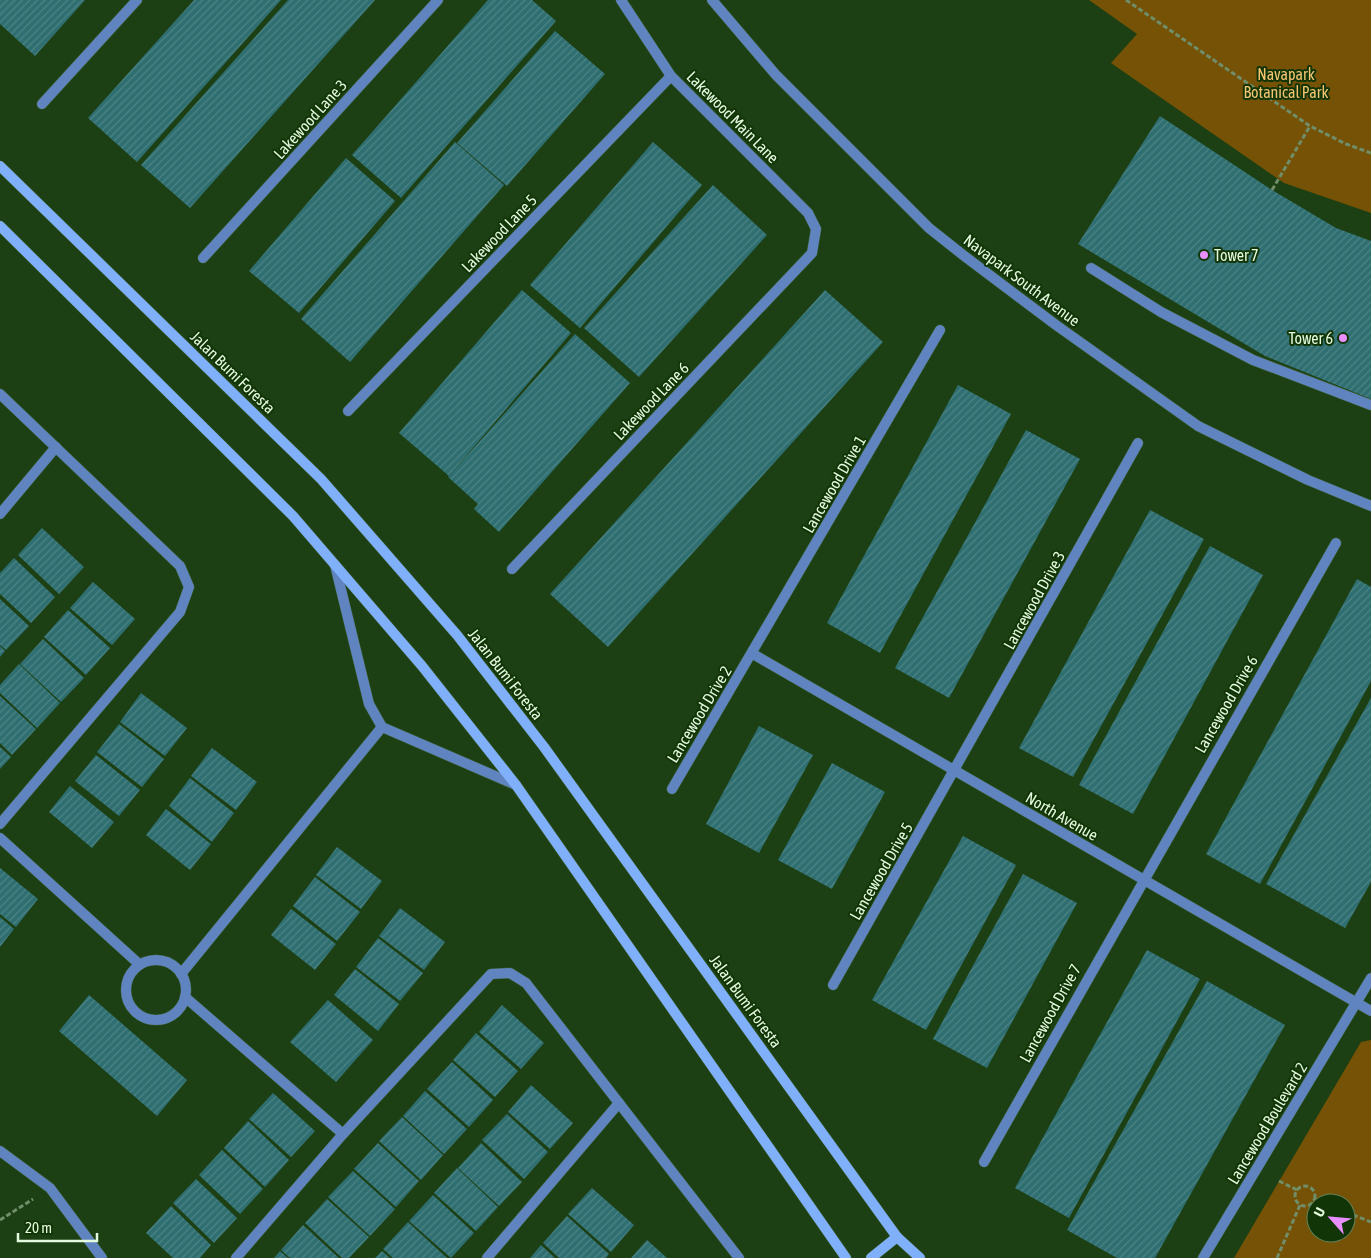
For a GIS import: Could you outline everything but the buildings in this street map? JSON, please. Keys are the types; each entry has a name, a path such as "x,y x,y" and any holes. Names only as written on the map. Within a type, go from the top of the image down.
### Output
{"main road":[{"name":"Jalan Bumi Foresta","path":"1,170 321,479 457,634 544,747 897,1237 920,1258"},
{"path":"0,226 293,516 422,666 516,785 846,1258"},
{"path":"872,1258 897,1237"}],"street":[{"path":"42,104 137,0"},
{"name":"Lakewood Lane 3","path":"203,258 438,0"},
{"name":"Lakewood Main Lane","path":"621,0 671,76 808,213 816,229 812,253"},
{"name":"Navapark South Avenue","path":"712,0 776,75 929,228 1056,325 1198,426 1308,480 1371,506"},
{"name":"Lakewood Lane 5","path":"348,411 671,76"},
{"name":"Lakewood Lane 6","path":"512,569 812,253"},
{"path":"1092,268 1161,312 1253,360 1371,405"},
{"name":"Lancewood Drive 1","path":"753,654 940,330"},
{"path":"0,394 180,566 189,587 180,612 0,824"},
{"name":"Lancewood Drive 3","path":"955,771 1138,443"},
{"path":"0,514 56,447"},
{"name":"Lancewood Drive 6","path":"1142,880 1336,543"},
{"path":"335,565 369,704 382,727 516,785"},
{"name":"North Avenue","path":"753,654 1371,1011"},
{"name":"Lancewood Drive 2","path":"672,789 753,654"},
{"path":"182,974 382,727"},
{"name":"Lancewood Drive 5","path":"833,986 955,771"},
{"path":"0,838 139,964"},
{"name":"Lancewood Drive 7","path":"984,1162 1142,880"},
{"path":"150,960 162,960 173,965 182,974 185,981 185,997 180,1009 170,1017 157,1020 144,1018 133,1010 127,999 126,986 130,974 139,964 150,960"},
{"path":"236,1258 343,1134 491,974 510,973 526,983 736,1257"},
{"name":"Lancewood Boulevard 2","path":"1203,1258 1371,978"},
{"path":"185,997 343,1134"},
{"path":"487,1258 619,1103"},
{"path":"0,1151 50,1188 102,1258"}],"path":[{"path":"1126,0 1310,126 1346,144 1371,152"},
{"path":"1272,190 1310,126"},
{"path":"1279,1181 1297,1190"},
{"path":"1306,1206 1300,1205 1296,1200 1297,1190 1302,1186 1309,1186 1315,1193"},
{"path":"0,1220 50,1188"},
{"path":"1277,1258 1300,1205"},
{"path":"1356,1216 1371,1222"}],"green space":[{"name":"Navapark Botanical Park","path":"1089,0 1371,0 1371,213 1284,183 1111,63 1137,34"},
{"path":"1371,1040 1371,1258 1234,1258 1361,1042"}],"place":[{"name":"Tower 7","path":"1204,255"},
{"name":"Tower 6","path":"1343,338"}]}
